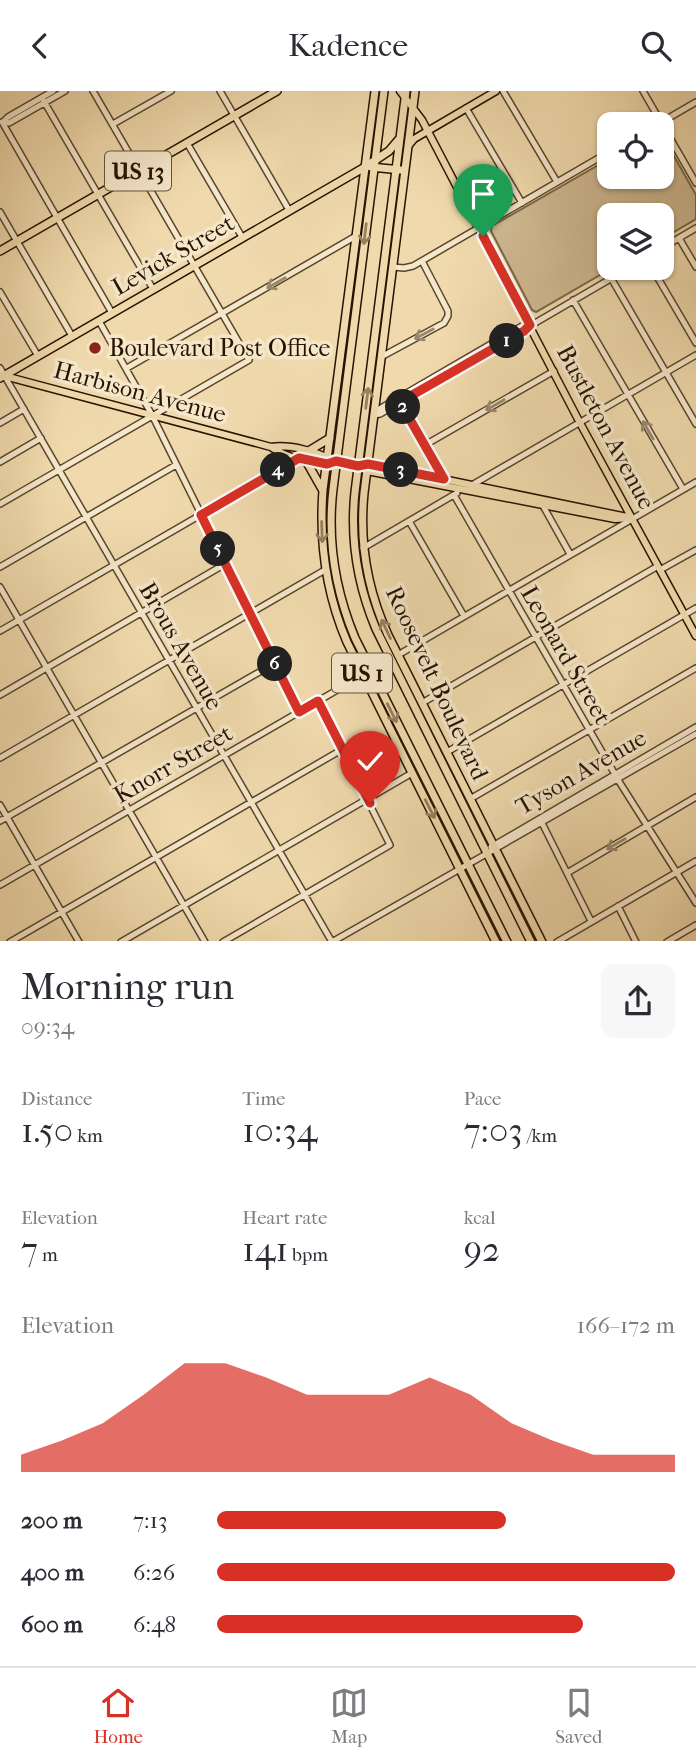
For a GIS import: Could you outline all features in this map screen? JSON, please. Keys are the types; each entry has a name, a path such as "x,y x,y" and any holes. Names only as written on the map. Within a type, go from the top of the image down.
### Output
{"highway":[{"name":"US 13","path":"0,251 277,91"},
{"name":"US 1","path":"375,91 323,491 321,531 325,570 338,619 363,675 496,941"},
{"name":"Roosevelt Boulevard","path":"384,91 331,512 331,541 337,583 346,616 360,648 507,941"},
{"name":"Roosevelt Boulevard","path":"415,91 408,147 401,170 383,272 358,466 353,540 359,579 380,638 531,941"},
{"name":"Roosevelt Boulevard","path":"406,94 400,138 401,170 393,267 362,513 363,548 376,605 398,655 541,941"},
{"path":"375,163 400,138"},
{"name":"Levick Street","path":"1,374 38,356 365,167 375,163 401,170"},
{"path":"354,252 358,292"},
{"path":"383,272 388,307"},
{"path":"335,399 349,361"},
{"path":"323,491 304,456 330,438"},
{"path":"510,899 541,941"}],"main road":[{"name":"Bustleton Avenue","path":"400,91 406,94 428,130 580,422 696,636"},
{"path":"408,147 412,140 496,91"},
{"name":"Harbison Avenue","path":"1,374 271,447 281,445 304,456 327,460"},
{"path":"327,460 444,479 540,501"},
{"path":"367,467 463,490 617,513 632,518"}],"street":[{"path":"43,100 53,91"},
{"path":"65,91 8,117 1,123 112,313"},
{"path":"0,504 249,360 93,91"},
{"path":"113,124 171,91"},
{"path":"220,91 289,210"},
{"path":"503,91 556,182"},
{"path":"643,91 654,112"},
{"path":"43,100 153,289"},
{"path":"674,114 696,102"},
{"path":"466,108 522,203"},
{"path":"187,143 242,237"},
{"path":"674,147 696,183"},
{"path":"393,267 407,268 422,261 597,159"},
{"path":"0,212 72,336"},
{"path":"674,241 696,228"},
{"path":"127,368 356,236"},
{"path":"679,238 696,268"},
{"path":"381,357 447,319 448,310 422,261"},
{"path":"374,415 524,331 608,280"},
{"path":"612,280 696,424"},
{"path":"659,280 696,343"},
{"path":"0,292 38,356"},
{"path":"573,300 683,489"},
{"path":"99,321 152,415 299,712"},
{"path":"363,548 696,355"},
{"path":"425,445 554,371"},
{"name":"Brous Avenue","path":"1,374 41,438 332,941"},
{"path":"399,400 444,479"},
{"path":"0,423 24,409"},
{"path":"0,462 41,438"},
{"path":"0,631 304,456"},
{"path":"0,567 176,465"},
{"path":"398,655 696,482"},
{"name":"Leonard Street","path":"454,495 616,777 696,903"},
{"path":"540,501 570,554"},
{"path":"409,521 464,616"},
{"path":"422,703 659,568 696,550"},
{"path":"0,695 225,564"},
{"path":"0,758 325,570"},
{"path":"0,587 205,941"},
{"path":"447,753 696,608"},
{"path":"0,821 275,663"},
{"path":"470,799 696,668"},
{"name":"Knorr Street","path":"0,884 363,675"},
{"path":"223,941 390,845 318,701"},
{"name":"Tyson Avenue","path":"616,777 696,727"},
{"name":"Tyson Avenue","path":"332,941 616,777 696,734"},
{"path":"10,941 342,749"},
{"path":"121,941 412,773"},
{"path":"567,873 696,797"},
{"path":"0,805 79,941"},
{"name":"Tyson Avenue","path":"494,847 542,823 553,813"},
{"path":"542,823 592,922"},
{"path":"557,941 696,860"},
{"path":"618,906 636,941"},
{"path":"667,941 696,925"}],"shaded area":[{"path":"674,156 696,195 696,219 674,232 674,203 597,203 597,277 536,312 532,310 491,231 492,226 597,166 597,189 674,189"}],"place":[{"name":"Boulevard Post Office","path":"95,348"}],"route":[{"path":"370,803 318,701 299,712 201,515 299,458 327,464 336,461 358,466 368,464 444,479 400,402 524,331 530,325 483,236"}]}
